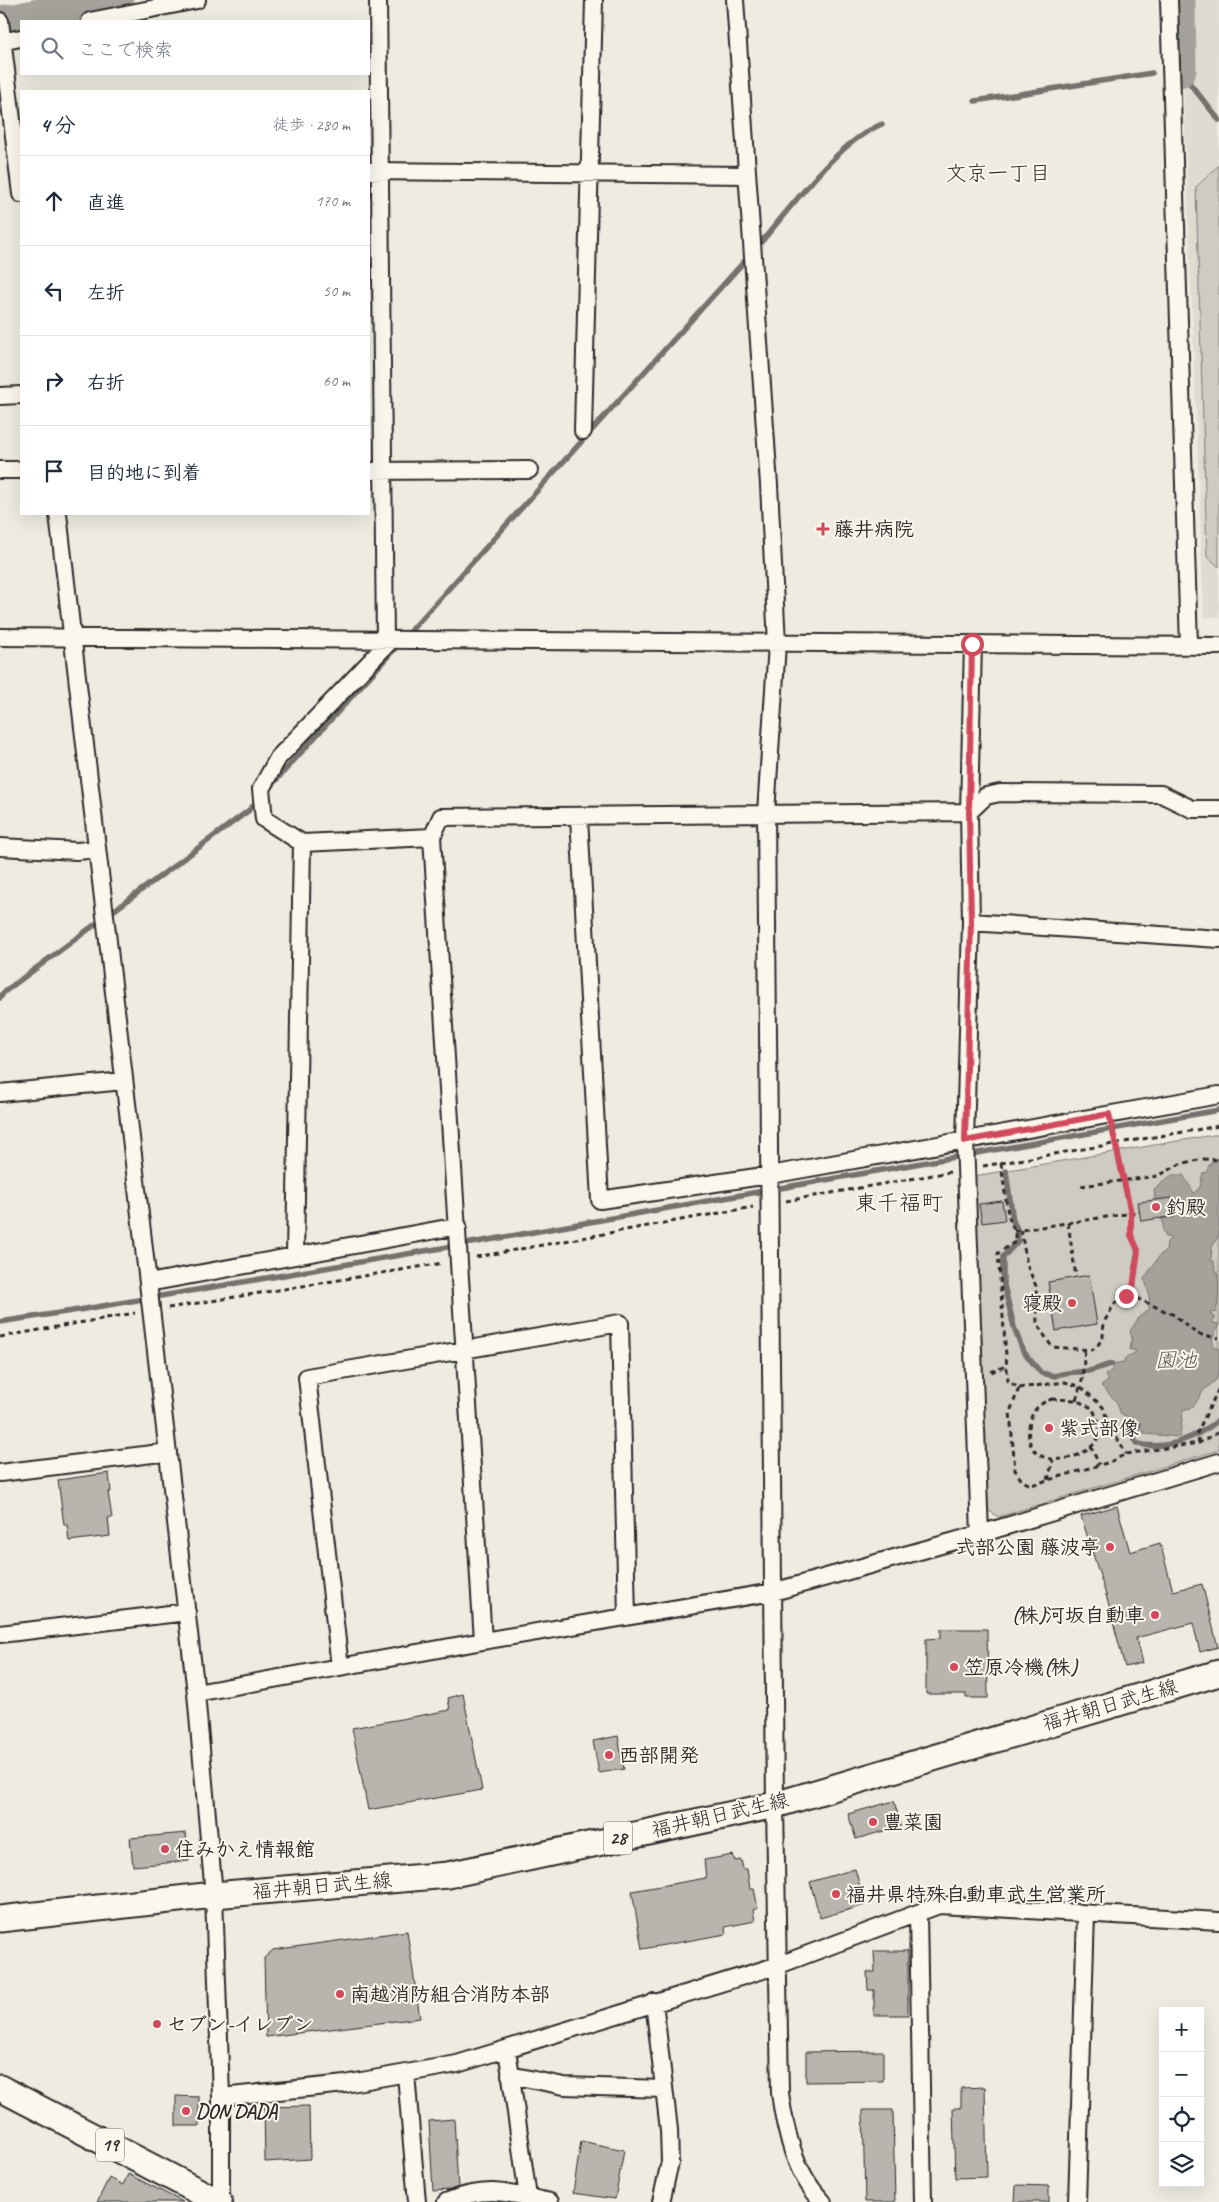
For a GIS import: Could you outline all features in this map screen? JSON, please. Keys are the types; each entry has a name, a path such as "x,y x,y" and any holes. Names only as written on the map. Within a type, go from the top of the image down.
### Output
{"main road":[{"name":"福井朝日武生線","path":"0,1918 214,1895 448,1875 774,1805 1219,1673"},
{"name":"19","path":"0,2088 220,2202"}],"street":[{"path":"95,20 197,0"},
{"path":"378,0 374,171 375,470 388,639 278,758 261,789 264,819 302,844 432,837"},
{"path":"583,431 594,0"},
{"path":"735,0 769,485 777,644 766,813 774,1592 774,1805 779,1965 780,2093 788,2140 802,2173 823,2202"},
{"path":"1169,0 1188,646"},
{"path":"0,22 1,43 20,168"},
{"path":"1,43 20,38"},
{"path":"374,171 747,175"},
{"path":"0,396 20,395"},
{"path":"0,470 20,470"},
{"path":"375,470 529,470"},
{"path":"58,515 196,1693 214,1895 221,2097 220,2202"},
{"path":"0,637 1219,646"},
{"path":"972,644 969,812 971,922 965,1141 980,1534"},
{"path":"483,1641 432,837 441,817 969,812 986,796 1000,793 1161,794 1192,810 1219,809"},
{"path":"579,817 600,1200 770,1175 1219,1095"},
{"path":"295,1256 302,844"},
{"path":"0,847 77,851 97,849"},
{"path":"971,922 1219,939"},
{"path":"0,1093 124,1081"},
{"path":"148,1283 458,1226"},
{"path":"340,1667 307,1377 465,1348 620,1323 627,1617"},
{"path":"0,1473 168,1452"},
{"path":"196,1693 483,1641 774,1592 980,1534 1219,1462"},
{"path":"0,1634 187,1612"},
{"path":"221,2097 345,2084 457,2064 779,1965 939,1905 1219,1921"},
{"path":"918,1913 923,2202"},
{"path":"1077,2202 1086,1914"},
{"path":"654,2002 669,2130 670,2162 662,2202"},
{"path":"507,2049 528,2200"},
{"path":"406,2074 416,2202"},
{"path":"510,2075 564,2086 664,2089"},
{"path":"446,2202 471,2193 491,2191 528,2200 550,2202"}],"path":[{"path":"1021,1230 1027,1265 1036,1286 1037,1324 1052,1347 1092,1350 1103,1338 1104,1322 1115,1303 1133,1288 1138,1250 1131,1235 1131,1213 1114,1144 1109,1114"},
{"path":"0,1337 150,1310 460,1260 966,1169 1219,1126"},
{"path":"1081,1186 1158,1176 1180,1164 1203,1159 1219,1160"},
{"path":"1001,1163 1015,1242 998,1253 998,1275 1008,1381 1019,1388 1064,1382 1080,1387 1103,1407 1108,1423 1126,1454"},
{"path":"1014,1231 1139,1212"},
{"path":"1068,1223 1076,1277"},
{"path":"1130,1292 1136,1298 1174,1315 1197,1334 1219,1338"},
{"path":"1076,1400 1080,1387 1085,1349"},
{"path":"1019,1388 1010,1412 1015,1470 1022,1481 1031,1485 1099,1466 1126,1454 1199,1443 1219,1432"},
{"path":"1199,1443 1197,1433 1219,1388"},
{"path":"1052,1399 1076,1400 1092,1408 1100,1428 1098,1437 1085,1452 1061,1461 1039,1456 1031,1445 1028,1431 1031,1416 1042,1402 1052,1399"},
{"path":"1100,1428 1108,1423"},
{"path":"1091,1446 1099,1466"},
{"path":"1048,1480 1053,1460"}],"shaded area":[{"path":"1180,0 1219,0 1219,617 1204,617"},
{"path":"1219,165 1219,567 1207,556 1196,187"},
{"path":"1219,1134 1219,1450 998,1517 988,1510 974,1176"}],"water":[{"name":"園池","path":"1219,1159 1219,1235 1212,1247 1211,1260 1214,1261 1218,1276 1218,1295 1215,1313 1210,1312 1216,1318 1213,1319 1213,1323 1219,1324 1212,1340 1215,1348 1219,1348 1219,1373 1216,1380 1203,1391 1193,1407 1183,1410 1180,1437 1145,1434 1135,1419 1121,1414 1116,1401 1101,1386 1108,1381 1105,1375 1113,1369 1112,1364 1124,1362 1125,1358 1135,1353 1135,1350 1130,1350 1132,1338 1130,1331 1140,1316 1149,1310 1149,1294 1144,1279 1160,1255 1166,1251 1167,1242 1171,1238 1166,1237 1163,1230 1163,1220 1160,1219 1175,1217 1172,1198 1155,1200 1154,1189 1172,1175 1183,1175 1194,1193 1200,1187 1203,1173 1207,1172 1212,1162"}],"building":[{"name":"釣殿","path":"1172,1198 1175,1216 1141,1221 1138,1202"},
{"path":"1002,1201 1005,1220 982,1223 979,1204"},
{"name":"寝殿","path":"1089,1275 1097,1324 1056,1331 1048,1282"},
{"path":"109,1473 111,1492 108,1492 112,1518 108,1518 110,1536 69,1541 67,1525 64,1525 58,1480"},
{"path":"1117,1506 1130,1552 1160,1543 1173,1591 1202,1584 1218,1647 1200,1652 1193,1623 1136,1638 1142,1663 1125,1667 1106,1595 1081,1516"},
{"path":"941,1629 987,1629 988,1698 966,1698 966,1694 926,1694 926,1639 941,1638"},
{"path":"463,1694 482,1790 368,1810 352,1728 450,1710 448,1698"},
{"path":"618,1736 624,1769 599,1773 593,1741"},
{"path":"894,1801 901,1826 856,1839 848,1814"},
{"path":"186,1833 189,1861 133,1866 130,1838"},
{"path":"733,1855 735,1861 741,1860 743,1869 747,1869 750,1889 754,1889 758,1908 753,1910 755,1921 725,1927 726,1934 642,1949 632,1891 706,1878 704,1860"},
{"path":"855,1869 865,1905 820,1918 810,1882"},
{"path":"407,1931 420,2018 266,2037 264,1958 273,1950"},
{"path":"874,1951 908,1951 908,2015 874,2015 874,1990 868,1990 867,1972 875,1972"},
{"path":"883,2051 883,2081 806,2082 806,2052"},
{"path":"985,2087 987,2177 955,2178 953,2108 961,2108 961,2088"},
{"path":"176,2096 199,2097 199,2126 176,2126"},
{"path":"309,2106 310,2159 265,2162 264,2107"},
{"path":"863,2110 893,2110 895,2202 865,2202"},
{"path":"454,2119 458,2187 450,2190 433,2191 429,2121"},
{"path":"581,2141 624,2150 615,2199 573,2193"},
{"path":"128,2174 183,2202 97,2202 109,2178 123,2185"},
{"path":"1016,2185 1049,2186 1049,2202 1015,2202"}],"waterway":[{"path":"0,23 116,0"},
{"path":"1178,0 1179,70"},
{"path":"1179,70 1219,120"},
{"path":"975,101 1152,73"},
{"path":"756,248 830,162 864,133 882,124"},
{"path":"406,636 750,255"},
{"path":"269,788 400,643"},
{"path":"0,998 4,992 248,811 260,799"},
{"path":"0,1322 483,1241 1219,1110"},
{"path":"1006,1171 1013,1221 1017,1229 1018,1241 1003,1257 1003,1281 1014,1327 1023,1351 1041,1373 1055,1376 1084,1372 1112,1364"},
{"path":"1139,1425 1134,1438 1136,1443 1158,1446 1190,1437 1219,1420"}],"place":[{"name":"藤井病院","path":"823,529"},
{"name":"釣殿","path":"1156,1207"},
{"name":"寝殿","path":"1072,1303"},
{"name":"紫式部像","path":"1049,1428"},
{"name":"式部公園 藤波亭","path":"1110,1547"},
{"name":"(株)河坂自動車","path":"1155,1615"},
{"name":"笠原冷機(株)","path":"954,1667"},
{"name":"西部開発","path":"609,1755"},
{"name":"豊菜園","path":"873,1822"},
{"name":"住みかえ情報館","path":"165,1849"},
{"name":"福井県特殊自動車武生営業所","path":"836,1894"},
{"name":"南越消防組合消防本部","path":"340,1994"},
{"name":"セブン-イレブン","path":"157,2024"},
{"name":"DON DADA","path":"186,2111"}],"district":[{"name":"文京一丁目","path":"998,173"},
{"name":"東千福町","path":"899,1203"}],"route":[{"path":"972,644 969,812 971,922 965,1141 1109,1114 1114,1144 1131,1213 1131,1235 1138,1250 1133,1288 1126,1296"}]}
